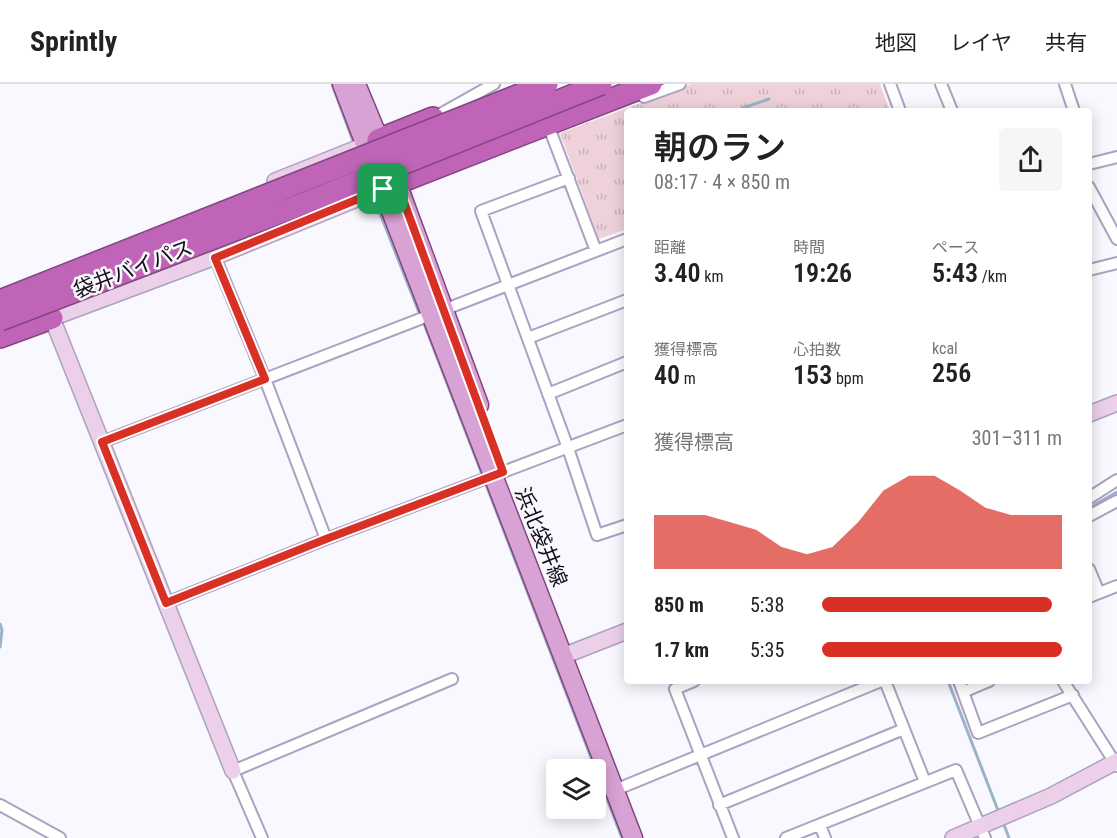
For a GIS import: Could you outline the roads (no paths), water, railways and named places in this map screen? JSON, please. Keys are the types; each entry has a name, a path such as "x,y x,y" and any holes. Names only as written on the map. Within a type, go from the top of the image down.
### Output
{"highway":[{"path":"371,142 521,84"},
{"name":"袋井バイパス","path":"0,301 547,84"},
{"name":"袋井バイパス","path":"0,320 305,203 601,84"},
{"path":"390,186 651,84"},
{"path":"0,291 37,276"},
{"path":"0,337 52,318"}],"main road":[{"name":"浜北袋井線","path":"342,84 390,186 498,474 620,788 645,838"},
{"name":"浜北袋井線","path":"356,84 371,142"},
{"name":"浜北袋井線","path":"620,788 633,838"}],"street":[{"path":"435,117 494,84"},
{"path":"512,138 550,130 680,84"},
{"path":"890,84 899,108"},
{"path":"941,84 951,108"},
{"path":"1065,84 1073,108"},
{"path":"550,130 596,251"},
{"path":"262,838 233,771 37,276 371,142"},
{"path":"1092,163 1117,157"},
{"path":"568,178 481,211 568,448 597,535 624,526"},
{"path":"0,347 23,339 52,318 215,258 390,186"},
{"path":"1092,193 1117,239"},
{"path":"102,442 624,240"},
{"path":"215,258 265,379 326,539"},
{"path":"1092,269 1117,263"},
{"path":"528,339 624,301"},
{"path":"548,394 624,363"},
{"path":"1092,413 1117,403"},
{"path":"166,603 326,539 624,426"},
{"path":"1092,492 1117,480"},
{"path":"1092,514 1117,501"},
{"path":"1094,595 1117,586"},
{"path":"568,654 624,632"},
{"path":"233,771 452,679"},
{"path":"687,684 675,689 733,838"},
{"path":"620,788 876,684"},
{"path":"884,684 925,782"},
{"path":"953,838 982,832 1116,763 1065,684"},
{"path":"961,686 978,733 1073,694"},
{"path":"720,805 904,729"},
{"path":"786,838 956,770 982,832"},
{"path":"0,805 60,838"},
{"path":"820,825 825,838"}],"waterway":[{"path":"332,84 354,144"},
{"path":"743,108 769,99"},
{"path":"374,198 420,315"},
{"path":"423,321 622,838"},
{"path":"1092,506 1117,492"},
{"path":"0,624 2,630 0,647"},
{"path":"949,684 999,813"},
{"path":"1003,822 1009,838"}]}
